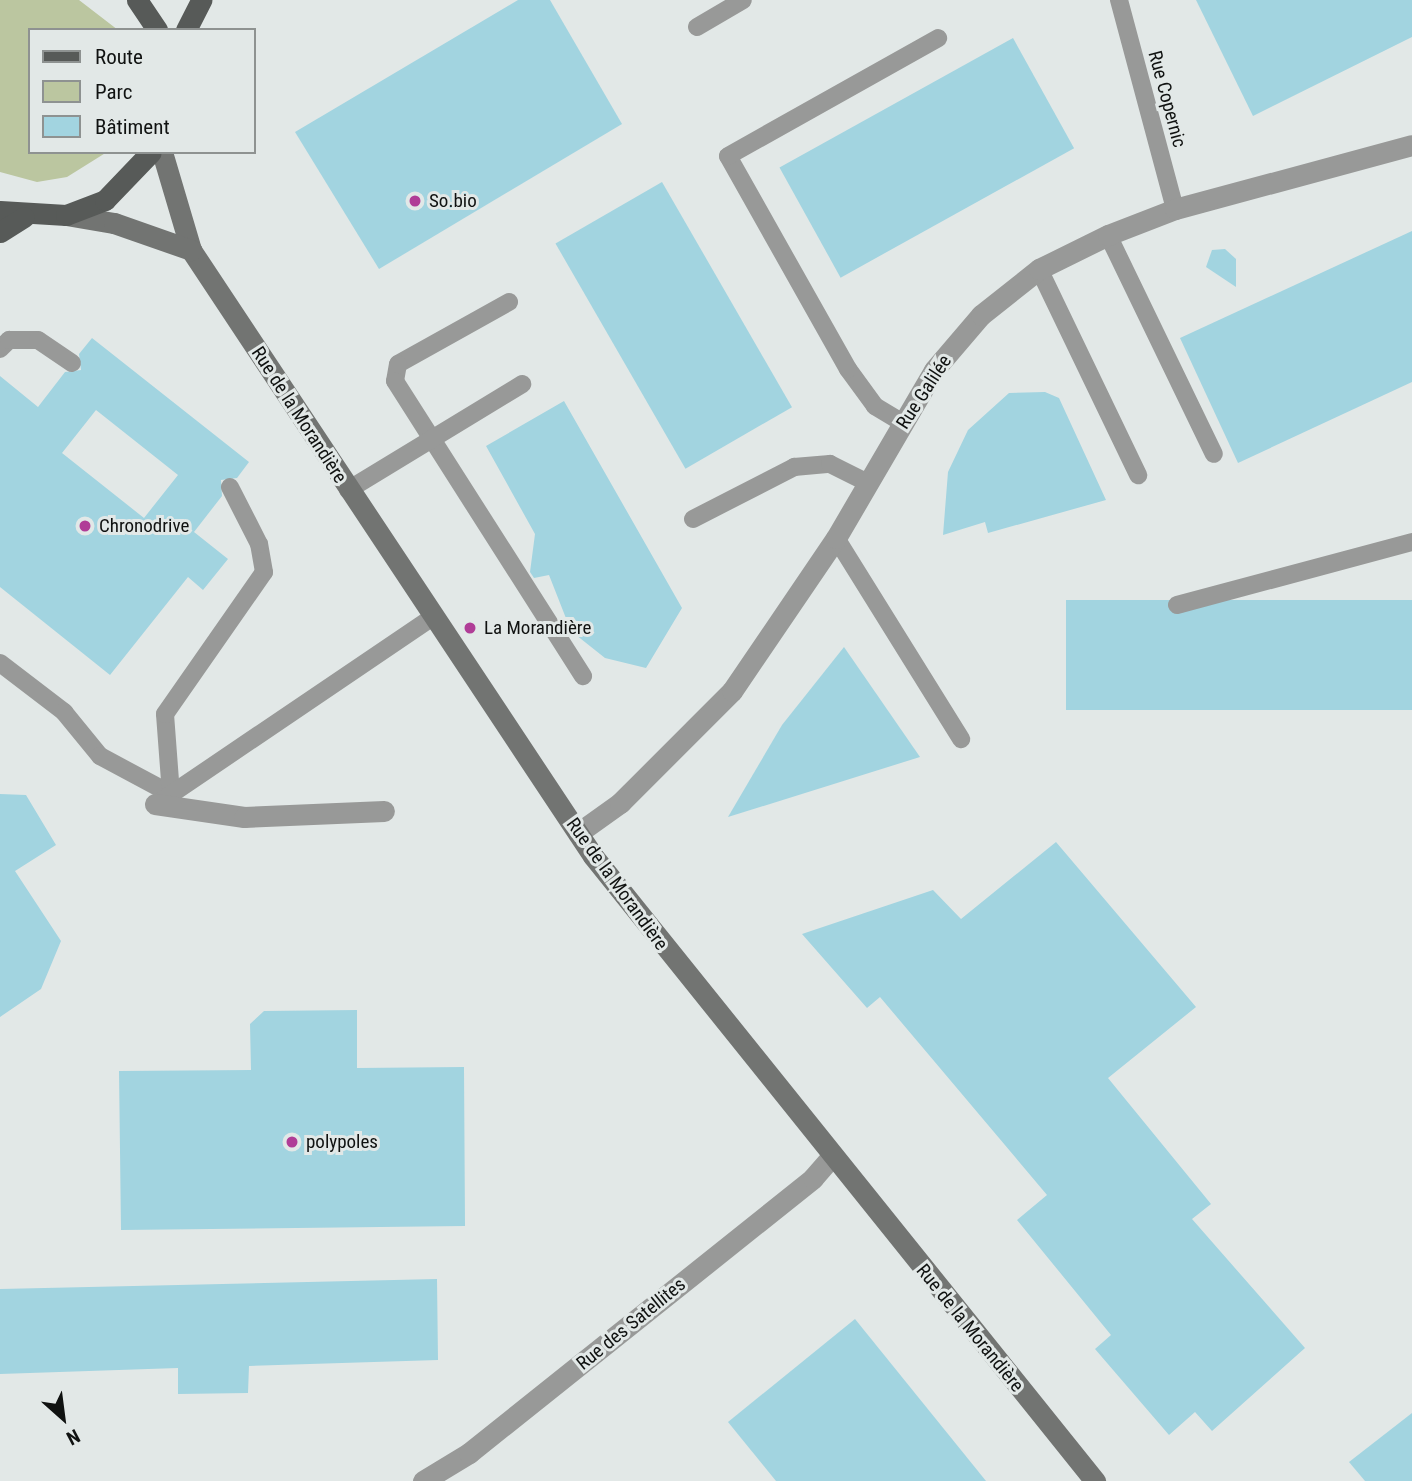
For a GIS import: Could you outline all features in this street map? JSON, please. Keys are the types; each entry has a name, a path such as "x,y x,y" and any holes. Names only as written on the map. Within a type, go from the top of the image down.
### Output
{"main road":[{"path":"137,0 156,28"},
{"path":"187,28 201,0"},
{"path":"0,211 24,217 66,215 105,200 149,154"},
{"path":"0,232 24,217"}],"street":[{"name":"Rue Galilée","path":"578,833 620,803 732,691 836,538 934,370 981,315 1038,269 1108,235 1175,209 1412,145"},
{"name":"Rue de la Morandière","path":"163,154 191,250 431,618 578,833 831,1157 1095,1481"},
{"path":"66,215 114,223 191,250"},
{"path":"163,799 244,817 384,811"},
{"name":"Rue des Satellites","path":"423,1481 501,1428 813,1178 831,1157"}],"lane":[{"path":"697,27 743,0"},
{"name":"Rue Copernic","path":"1119,0 1175,209"},
{"path":"904,423 875,406 853,377 728,156 938,38"},
{"path":"1108,235 1214,454"},
{"path":"1038,269 1138,475"},
{"path":"509,302 398,364 395,381 428,441 583,676"},
{"path":"0,349 9,340 38,340 72,363"},
{"path":"348,490 522,384"},
{"path":"693,519 794,467 830,464 869,483"},
{"path":"163,799 165,714 264,572 259,544 230,487"},
{"path":"836,538 961,739"},
{"path":"1177,605 1412,542"},
{"path":"163,799 431,618"},
{"path":"0,663 64,712 100,756 163,799"}],"green space":[{"path":"0,0 79,0 115,28 28,28 28,154 104,154 67,177 37,182 0,172"}],"building":[{"name":"So.bio","path":"518,0 550,0 622,124 379,269 295,132"},
{"path":"1196,0 1412,0 1412,37 1253,116"},
{"path":"1013,38 1074,148 841,278 779,167"},
{"path":"662,182 792,407 685,469 555,244"},
{"path":"1412,231 1412,382 1238,463 1180,338"},
{"path":"1225,249 1236,259 1236,287 1206,267 1212,250"},
{"name":"Chronodrive","path":"92,338 249,462 237,478 221,480 222,496 194,532 228,559 203,590 188,577 110,675 0,587 0,376 38,407 65,372 81,370 79,354","holes":["96,410 178,475 144,518 62,453"]},
{"path":"1045,392 1059,398 1106,500 988,533 985,522 943,535 948,472 968,430 1009,393"},
{"path":"564,401 682,608 646,668 605,658 571,631 549,575 534,578 530,572 535,534 486,446"},
{"path":"1066,600 1412,600 1412,710 1066,710"},
{"path":"844,647 920,757 728,817 782,725"},
{"path":"0,794 26,795 56,845 15,871 61,941 41,989 0,1017"},
{"path":"1056,842 1196,1007 1108,1078 1211,1204 1192,1219 1305,1348 1212,1431 1195,1412 1169,1435 1095,1349 1111,1335 1017,1220 1047,1195 880,997 867,1008 802,934 933,890 961,919"},
{"name":"polypoles","path":"357,1010 357,1068 464,1067 465,1226 121,1230 119,1071 251,1070 250,1024 264,1011"},
{"path":"437,1279 438,1360 249,1366 248,1393 178,1394 178,1368 0,1374 0,1289"},
{"path":"855,1319 986,1481 776,1481 728,1422"},
{"path":"1412,1413 1412,1481 1365,1481 1349,1462"}],"place":[{"name":"So.bio","path":"415,201"},
{"name":"Chronodrive","path":"85,526"},
{"name":"La Morandière","path":"470,628"},
{"name":"polypoles","path":"292,1142"}]}
